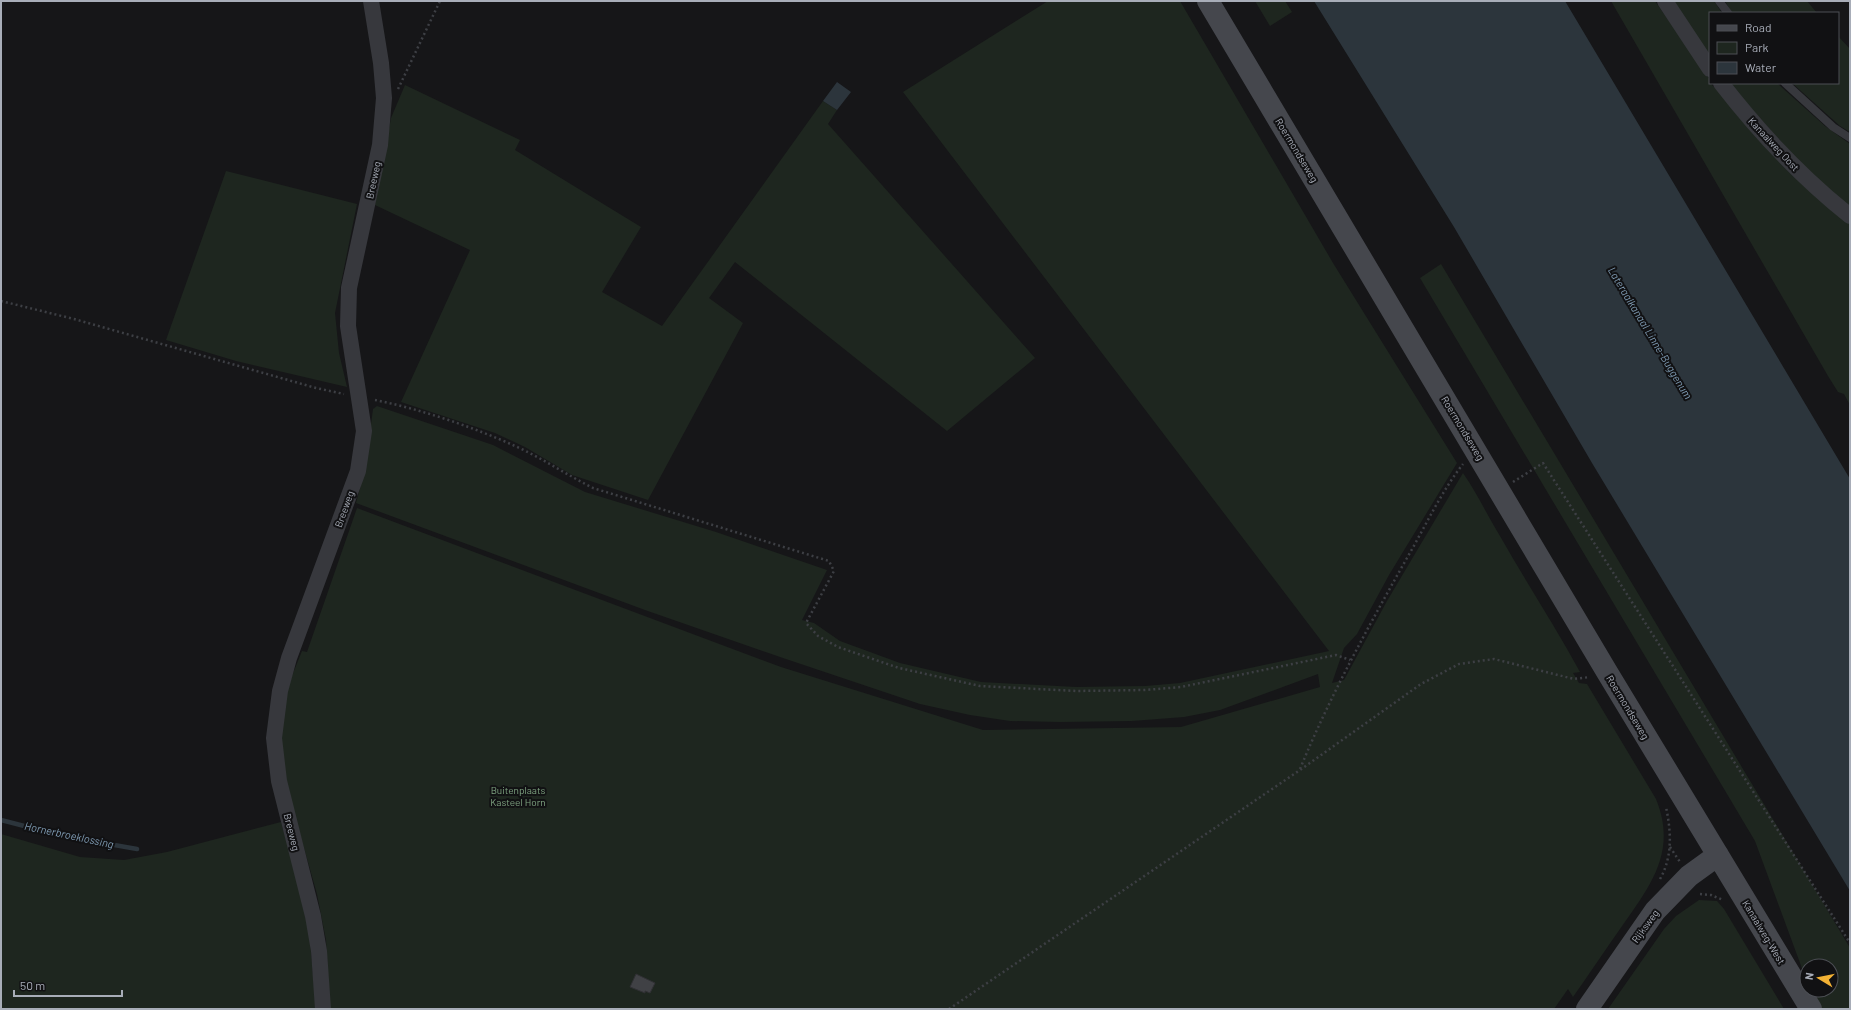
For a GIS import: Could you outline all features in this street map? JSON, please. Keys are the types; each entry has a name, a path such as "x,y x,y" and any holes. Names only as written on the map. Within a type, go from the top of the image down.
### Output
{"main road":[{"name":"Roermondseweg","path":"1208,1 1718,856"},
{"name":"Rijksweg","path":"1587,1009 1655,911 1689,876 1718,856"},
{"name":"Kanaalweg-West","path":"1718,856 1811,1009"}],"street":[{"name":"Breeweg","path":"323,1009 319,951 313,916 279,781 274,738 280,691 289,658 358,471 364,431 348,326 349,288 380,145 384,98 381,63 371,1"},
{"path":"1665,1 1709,67"},
{"name":"Kanaalweg Oost","path":"1722,84 1741,109 1786,160 1850,216"}],"lane":[{"path":"1720,1 1727,12"},
{"path":"1786,84 1833,127 1850,138"}],"path":[{"path":"384,98 398,88 440,1"},
{"path":"1,302 74,319 316,388 392,404 483,432 517,447 564,474 594,488 829,561 834,571 806,623 818,636 838,647 899,668 980,686 1076,691 1145,690 1181,687 1336,655 1350,660"},
{"path":"1300,770 1350,660 1446,491 1464,463"},
{"path":"1514,482 1543,463 1850,943"},
{"path":"950,1009 1300,770 1421,684 1459,664 1494,660 1574,679 1591,677"}],"green space":[{"name":"Buitenplaats Kasteel Horn","path":"1048,1 1180,1 1333,263 1457,463 1389,575 1357,634 1344,648 1332,683 1344,680 1387,601 1463,473 1580,672 1573,673 1579,683 1587,684 1656,799 1662,818 1664,836 1662,853 1657,868 1641,899 1573,997 1568,989 1554,1009 330,1009 326,940 317,894 285,781 281,738 285,693 302,651 307,652 357,508 781,667 983,730 1181,727 1320,687 1318,674 1220,710 1184,717 1132,721 1060,722 1010,721 970,715 920,704 783,658 645,610 356,503 365,470 373,409 377,406 493,445 585,492 716,532 827,570 802,620 814,623 840,641 900,663 981,682 1076,687 1145,686 1180,683 1329,651 903,92"},
{"path":"1255,1 1285,1 1292,12 1270,26"},
{"path":"1611,1 1655,1 1709,79 1709,84 1711,84 1850,223 1850,405 1844,394 1838,392"},
{"path":"1672,1 1714,1 1721,12 1709,12 1709,56"},
{"path":"1725,1 1807,1 1816,12 1731,12"},
{"path":"1839,37 1850,49 1850,132 1840,126 1793,84 1839,84"},
{"path":"1729,84 1778,84 1825,126 1850,144 1850,208 1803,166"},
{"path":"405,85 520,140 515,150 641,227 602,292 662,326 823,101 837,110 828,124 1035,358 947,431 735,262 709,298 743,323 648,500 572,475 525,447 495,433 401,402 470,250 375,205 391,118"},
{"path":"226,171 357,204 335,313 339,353 347,387 236,361 166,340"},
{"path":"1441,264 1850,948 1850,1009 1822,1009 1816,998 1839,998 1839,958 1799,958 1799,960 1755,841 1420,278"},
{"path":"281,822 308,918 316,1009 1,1009 1,834 80,857 124,860 167,852"},
{"path":"1699,900 1717,901 1724,909 1784,1009 1608,1009 1664,929 1676,916"}],"water":[{"name":"Lateraalkanaal Linne-Buggenum","path":"1314,1 1565,1 1850,479 1850,891 1592,463 1454,227"},
{"path":"837,82 851,92 837,110 823,101"}],"building":[{"path":"636,974 655,983 650,993 645,991 645,993 630,987"}],"waterway":[{"name":"Hornerbroeklossing","path":"1,820 63,836 137,849"}]}
